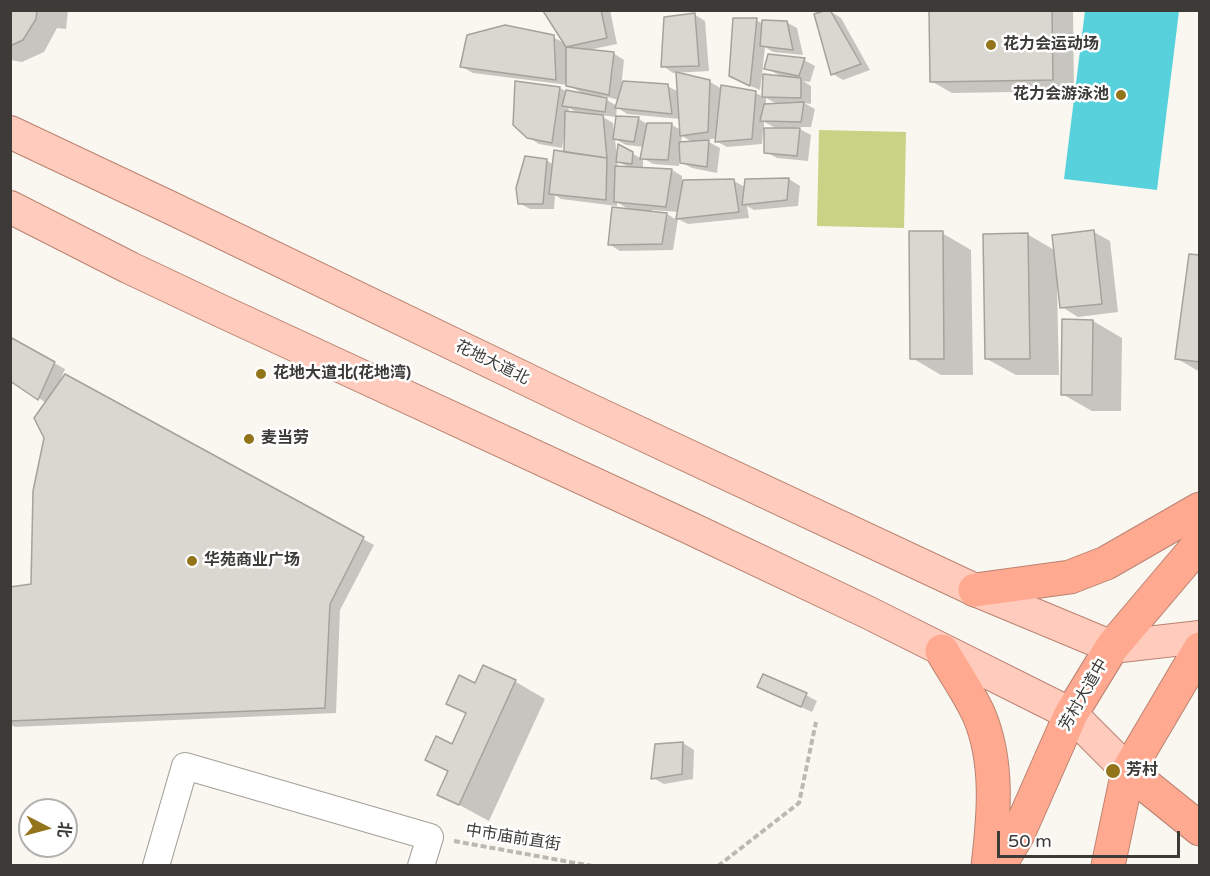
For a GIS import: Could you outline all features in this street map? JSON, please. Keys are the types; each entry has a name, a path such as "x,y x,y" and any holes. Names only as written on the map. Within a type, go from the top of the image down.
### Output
{"highway":[{"path":"975,590 1070,577 1106,563 1200,509"},
{"name":"芳村大道中","path":"999,866 1018,834 1071,714 1112,647 1200,543"},
{"path":"1108,866 1128,771 1200,650"},
{"path":"942,651 979,715 988,746 993,777 988,866"},
{"path":"1128,771 1200,829"}],"main road":[{"name":"花地大道北","path":"10,132 254,247 575,403 975,590 1112,647"},
{"path":"10,207 140,273 867,612 1071,714 1128,771"},
{"path":"1112,647 1200,637"}],"lane":[{"path":"156,866 184,766 430,837 421,866"}],"path":[{"path":"718,866 799,803 816,723"},
{"name":"中市庙前直街","path":"430,837 576,861 592,866"}],"green space":[{"path":"819,130 906,132 904,228 817,226"}],"water":[{"name":"花力会游泳池","path":"1085,11 1179,11 1157,190 1064,179"}],"building":[{"path":"10,10 37,10 36,19 23,40 10,46"},
{"path":"601,10 607,38 566,47 543,11"},
{"path":"830,10 861,64 831,75 814,14"},
{"name":"花力会运动场","path":"929,10 1052,10 1053,80 930,82"},
{"path":"695,13 699,66 661,67 664,17"},
{"path":"733,18 757,18 750,86 729,76"},
{"path":"762,20 787,21 793,50 760,46"},
{"path":"505,25 554,35 556,80 460,67 467,35"},
{"path":"566,47 614,52 609,95 566,86"},
{"path":"768,54 805,58 799,76 764,69"},
{"path":"676,72 710,80 708,132 680,136"},
{"path":"763,74 801,78 801,98 762,97"},
{"path":"515,81 560,87 552,143 527,138 513,125"},
{"path":"623,81 668,84 672,114 615,108"},
{"path":"721,85 756,91 752,139 715,142"},
{"path":"566,90 607,98 605,112 562,106"},
{"path":"804,102 801,122 760,121 764,104"},
{"path":"565,111 603,115 607,158 564,152"},
{"path":"616,116 639,117 634,142 613,139"},
{"path":"647,123 672,123 668,160 640,159"},
{"path":"764,128 800,128 797,156 764,153"},
{"path":"709,140 707,167 680,163 679,142"},
{"path":"618,144 633,152 632,164 616,162"},
{"path":"554,150 607,158 606,200 549,194"},
{"path":"525,156 547,159 543,204 518,204 516,188"},
{"path":"615,166 672,169 666,207 614,202"},
{"path":"789,178 787,200 742,205 745,179"},
{"path":"734,179 739,212 676,219 683,180"},
{"path":"612,207 667,213 662,244 608,245"},
{"path":"1094,230 1102,304 1060,308 1052,235"},
{"path":"909,231 943,231 944,359 910,359"},
{"path":"1028,233 1030,359 985,359 983,234"},
{"path":"1189,254 1200,255 1200,362 1175,359"},
{"path":"1062,319 1093,320 1092,395 1061,395"},
{"path":"10,337 55,362 38,400 10,381"},
{"name":"华苑商业广场","path":"65,374 364,537 330,604 325,708 10,721 10,587 31,584 33,491 44,438 34,418"},
{"path":"483,665 516,680 459,805 437,795 448,771 425,760 436,736 452,744 466,713 446,704 459,675 475,683"},
{"path":"763,674 807,693 801,707 757,687"},
{"path":"683,742 682,774 651,779 655,744"}],"place":[{"name":"花力会运动场","path":"991,45"},
{"name":"花力会游泳池","path":"1121,95"},
{"name":"花地大道北(花地湾)","path":"261,374"},
{"name":"麦当劳","path":"249,439"},
{"name":"华苑商业广场","path":"192,561"},
{"name":"芳村","path":"1113,771"}]}
